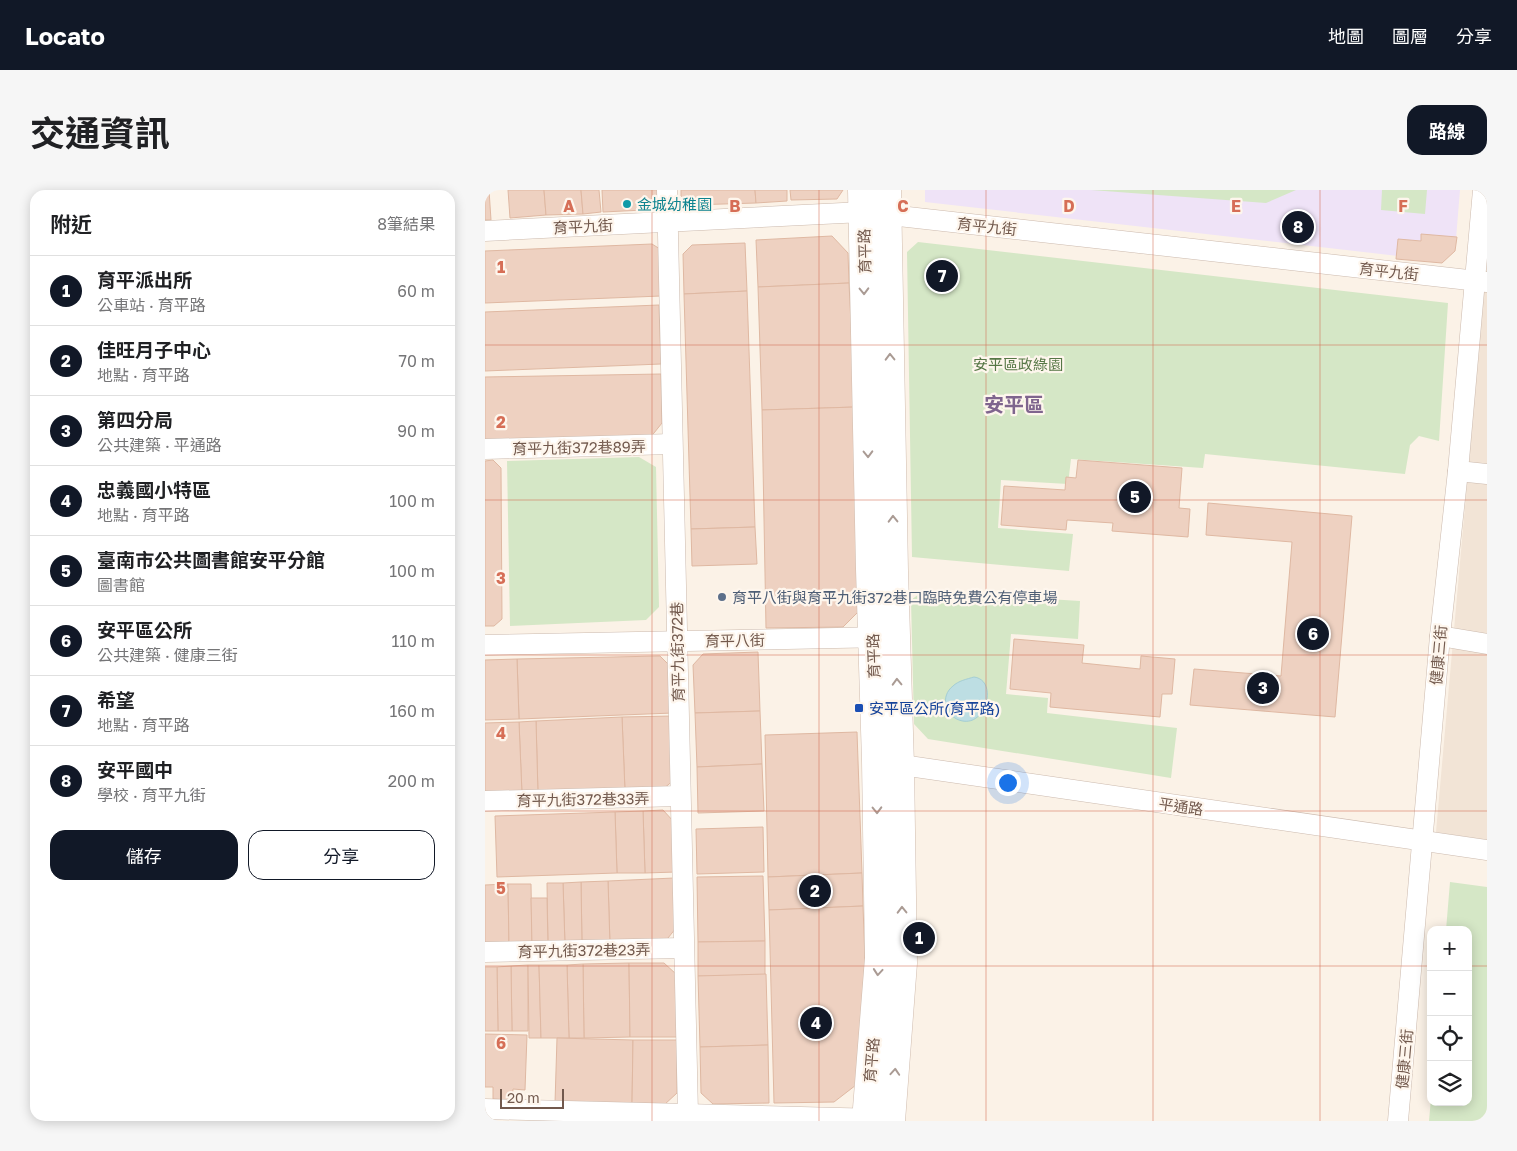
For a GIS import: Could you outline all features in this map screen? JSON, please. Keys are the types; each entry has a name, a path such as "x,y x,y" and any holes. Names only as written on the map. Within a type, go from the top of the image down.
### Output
{"street":[{"name":"育平九街372巷","path":"667,190 688,1114"},
{"name":"健康三街","path":"1399,1121 1440,636 1457,471 1481,282 1483,190"},
{"name":"育平九街","path":"485,231 667,222 875,202 1481,282"},
{"name":"育平路","path":"875,202 888,763 879,958 879,1120"},
{"name":"育平九街372巷89弄","path":"485,449 672,444"},
{"path":"1457,471 1487,474"},
{"path":"1440,636 1487,644"},
{"name":"育平八街","path":"485,645 884,637"},
{"name":"平通路","path":"888,763 1487,850"},
{"name":"育平九街372巷33弄","path":"485,801 680,796"},
{"name":"育平九街372巷23弄","path":"485,952 683,948"},
{"path":"485,1109 535,1116 688,1114 879,1120"}],"shaded area":[{"path":"925,190 1460,190 1455,251 1442,261 925,202"},
{"path":"1487,259 1487,840 1436,832"}],"green space":[{"path":"1091,190 1296,190 1266,203"},
{"path":"1382,190 1427,190 1425,214 1381,210"},
{"name":"安平區政綠園","path":"918,242 1448,303 1439,441 1419,436 1410,445 1405,474 1205,454 1203,468 1071,459 1068,484 1001,480 998,528 1073,534 1069,571 912,557 907,252"},
{"path":"639,457 656,467 659,607 646,620 510,626 507,461"},
{"path":"923,591 1080,601 1078,639 1011,634 1006,694 1048,698 1047,713 1177,728 1171,778 928,739 914,724 911,600"},
{"path":"1450,882 1487,887 1487,1121 1429,1121 1430,1106 1472,1106 1472,926 1446,926"}],"water":[{"path":"974,677 982,680 986,686 986,703 982,712 976,718 968,721 954,718 946,705 946,695 955,684"}],"building":[{"path":"485,190 489,190 491,220 485,220"},
{"path":"508,190 544,190 546,215 510,218"},
{"path":"544,190 581,190 583,214 546,215"},
{"path":"581,190 599,190 601,212 583,214"},
{"name":"金城幼稚園","path":"602,190 658,190 658,197 644,210 603,212"},
{"path":"681,190 755,190 756,203 691,205 681,196"},
{"path":"755,190 787,190 787,201 756,203"},
{"path":"790,190 843,190 837,199 791,200"},
{"path":"1421,234 1457,237 1455,251 1442,263 1396,259 1398,239 1421,241"},
{"path":"832,236 848,253 849,283 758,287 756,240"},
{"path":"745,243 747,291 684,294 683,254 692,245"},
{"path":"652,244 660,249 661,296 485,303 485,251"},
{"path":"849,283 855,407 762,410 758,287"},
{"path":"747,291 755,527 691,529 684,294"},
{"path":"659,305 661,364 485,371 485,312"},
{"path":"661,374 662,423 650,438 485,441 485,377"},
{"path":"855,407 861,609 843,627 766,628 762,410"},
{"path":"493,460 501,468 502,619 494,626 485,626 485,461"},
{"path":"1078,460 1182,468 1179,508 1190,509 1188,537 1112,531 1113,523 1067,520 1066,530 1001,525 1004,486 1065,490 1066,477 1076,478"},
{"path":"1208,503 1352,516 1335,717 1190,705 1194,669 1281,676 1292,542 1206,535"},
{"path":"755,527 757,564 692,566 691,529"},
{"path":"1014,639 1084,645 1082,663 1140,669 1141,656 1175,659 1172,694 1162,694 1160,717 1050,707 1051,693 1010,689"},
{"path":"758,652 760,711 695,713 693,665 703,654"},
{"path":"660,656 671,667 673,713 519,719 517,659"},
{"path":"517,659 519,719 485,720 485,660"},
{"path":"760,711 762,764 697,767 695,713"},
{"path":"673,716 675,779 662,790 625,791 622,717"},
{"path":"622,717 625,791 538,794 536,721"},
{"path":"536,721 538,794 522,794 519,722"},
{"path":"519,722 522,794 485,795 485,723"},
{"path":"857,732 862,873 768,877 765,735"},
{"path":"762,764 764,811 698,813 697,767"},
{"path":"663,810 674,822 676,872 645,873 643,811"},
{"path":"643,811 645,873 617,873 615,812"},
{"path":"615,812 617,873 497,877 495,816"},
{"path":"763,827 764,872 697,874 696,829"},
{"path":"862,873 863,906 769,910 768,877"},
{"path":"763,876 765,941 698,942 697,877"},
{"path":"674,878 676,928 664,943 610,945 608,881"},
{"path":"608,881 610,945 582,945 581,882"},
{"path":"581,882 582,945 565,945 563,883"},
{"path":"547,883 563,883 565,945 548,946"},
{"path":"508,884 509,946 485,947 485,885"},
{"path":"508,884 531,884 532,946 509,946"},
{"path":"531,898 547,898 548,946 532,946"},
{"path":"863,906 865,961 856,1085 834,1102 774,1103 769,910"},
{"path":"765,941 765,975 698,976 698,942"},
{"path":"629,963 630,1037 584,1038 583,964"},
{"path":"629,963 664,963 676,974 677,1037 630,1037"},
{"path":"583,964 584,1038 569,1038 567,965"},
{"path":"528,965 528,1031 512,1031 511,966"},
{"path":"528,965 539,965 541,1038 529,1038"},
{"path":"539,965 567,965 569,1038 541,1038"},
{"path":"511,966 512,1031 498,1031 497,967"},
{"path":"485,967 497,967 498,1031 485,1031"},
{"path":"766,974 768,1045 700,1047 698,976"},
{"path":"485,1034 527,1035 525,1090 513,1089 512,1100 493,1099 493,1087 485,1087"},
{"path":"557,1038 633,1040 632,1104 555,1103"},
{"path":"633,1040 677,1040 677,1093 664,1105 632,1104"},
{"path":"768,1045 769,1103 713,1104 701,1093 700,1047"}],"place":[{"name":"金城幼稚園","path":"627,204"},
{"name":"安平國中","path":"1298,227"},
{"name":"希望","path":"942,276"},
{"name":"臺南市公共圖書館安平分館","path":"1135,497"},
{"name":"育平八街與育平九街372巷口臨時免費公有停車場","path":"722,597"},
{"name":"安平區公所","path":"1313,634"},
{"name":"第四分局","path":"1263,688"},
{"name":"安平區公所(育平路)","path":"859,708"},
{"name":"佳旺月子中心","path":"815,891"},
{"name":"育平派出所","path":"919,938"},
{"name":"忠義國小特區","path":"816,1023"}],"district":[{"name":"安平區","path":"1014,404"}]}
